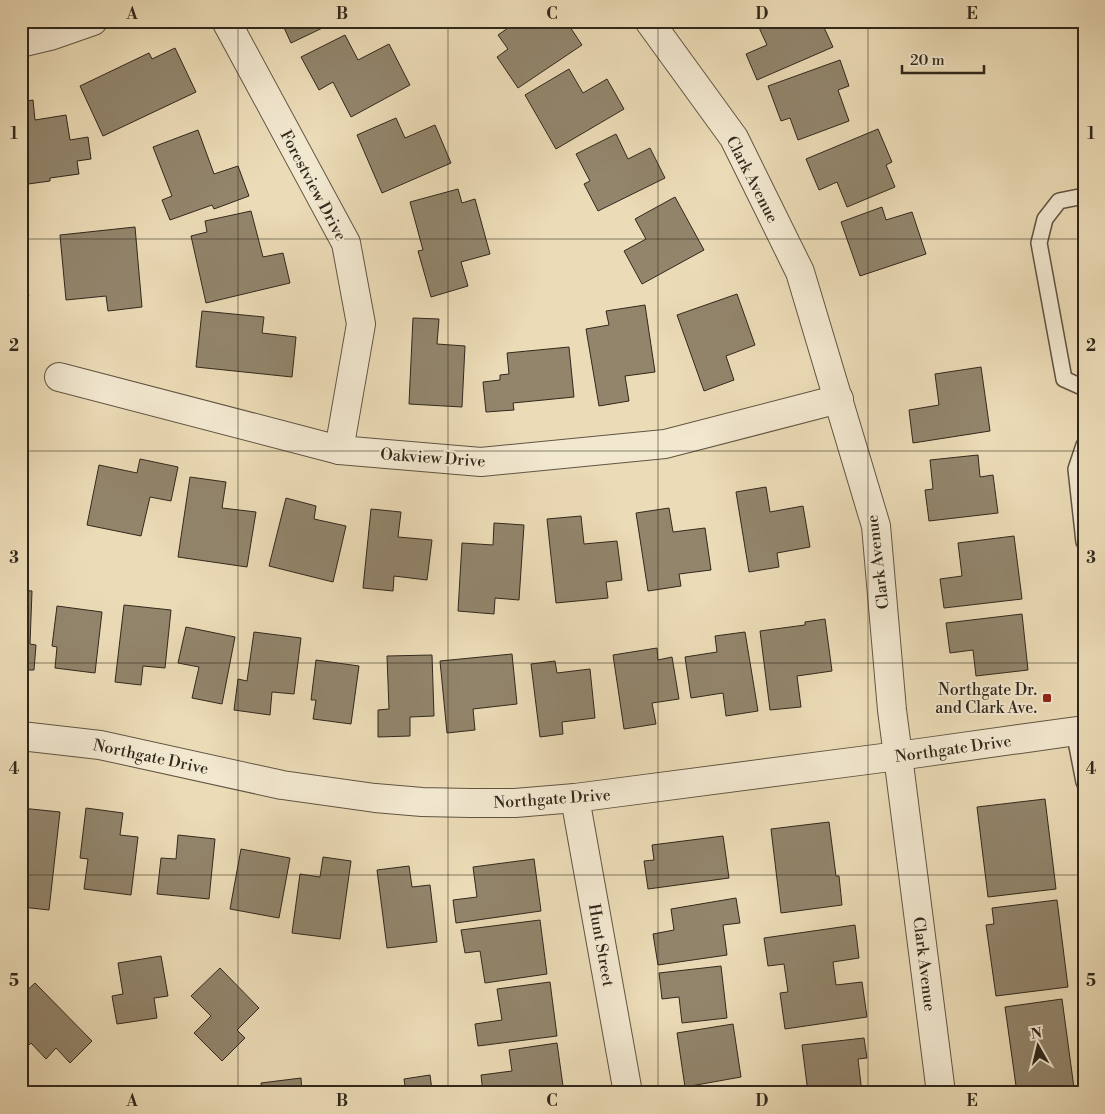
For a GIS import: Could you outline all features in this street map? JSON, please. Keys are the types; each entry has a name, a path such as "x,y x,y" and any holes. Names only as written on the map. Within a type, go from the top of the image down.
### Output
{"street":[{"path":"21,43 50,36 93,21"},
{"name":"Forestview Drive","path":"226,21 346,243 362,324 339,450"},
{"name":"Clark Avenue","path":"649,21 734,138 800,272 876,526 892,710 941,1093"},
{"name":"Oakview Drive","path":"59,377 339,450 481,462 665,444 839,399"},
{"name":"Northgate Drive","path":"21,736 100,744 282,785 376,798 422,802 515,803 575,798 1079,731"},
{"name":"Hunt Street","path":"575,798 628,1093"}],"lane":[{"path":"1084,196 1059,202 1045,219 1039,243 1064,379 1084,388"},
{"path":"1084,445 1076,469 1084,542"},
{"path":"1079,731 1084,782"}],"building":[{"path":"281,21 337,21 291,43"},
{"path":"518,21 566,21 582,45 518,88 497,57 508,49 498,35"},
{"path":"756,21 821,21 833,47 757,80 746,54 767,45"},
{"path":"345,35 358,60 389,44 410,85 351,117 333,82 319,90 301,57"},
{"path":"175,48 196,92 103,136 80,86 149,53 152,59"},
{"path":"840,60 849,86 838,90 849,121 798,140 790,118 781,121 768,86"},
{"path":"569,69 583,93 607,79 624,109 556,149 525,95"},
{"path":"33,100 35,120 66,115 70,140 88,137 91,159 77,161 79,174 21,185 21,102"},
{"path":"396,118 405,138 435,125 451,163 382,193 357,135"},
{"path":"878,129 892,162 886,165 895,187 847,207 837,182 819,190 806,159"},
{"path":"198,130 214,174 238,166 249,196 214,209 212,205 170,220 162,200 172,196 153,147"},
{"path":"616,134 628,159 650,148 665,178 598,211 584,184 590,181 576,154"},
{"path":"458,189 462,203 475,199 490,254 461,262 468,286 431,297 418,251 423,250 410,202"},
{"path":"675,197 704,250 642,284 624,251 646,239 635,219"},
{"path":"882,207 886,220 912,212 926,254 860,276 841,222"},
{"path":"251,211 263,257 283,253 290,283 206,303 191,236 207,232 205,221"},
{"path":"135,227 142,307 108,311 106,296 66,300 60,235"},
{"path":"21,280 29,296 21,300"},
{"path":"737,294 755,345 726,356 734,380 704,391 677,315"},
{"path":"645,305 655,372 625,376 629,401 599,406 586,329 609,325 606,311"},
{"path":"202,311 264,317 262,333 296,337 292,377 196,367"},
{"path":"413,318 439,319 437,344 465,346 462,407 409,404"},
{"path":"569,347 574,397 513,403 514,410 486,412 483,382 500,380 500,375 509,374 507,353"},
{"path":"981,367 990,431 913,443 909,410 939,405 935,374"},
{"path":"978,455 980,477 993,475 998,513 929,521 925,490 933,489 930,460"},
{"path":"140,459 178,467 171,501 150,497 141,536 87,525 99,465 137,473"},
{"path":"190,477 226,482 222,508 256,512 247,567 178,557"},
{"path":"766,487 770,512 803,506 810,547 777,553 779,567 749,572 736,492"},
{"path":"286,498 316,506 314,519 346,526 333,582 269,566"},
{"path":"669,508 673,532 705,528 711,570 679,574 681,586 648,591 636,513"},
{"path":"371,509 401,512 398,537 432,540 427,580 394,576 393,591 363,588"},
{"path":"581,516 584,544 617,541 622,580 606,582 608,598 556,603 547,519"},
{"path":"494,523 524,525 519,600 495,598 494,614 458,611 462,543 493,545"},
{"path":"1014,536 1022,599 944,608 940,579 962,576 958,543"},
{"path":"21,590 32,591 30,644 36,645 34,670 21,670"},
{"path":"124,605 171,610 165,668 143,666 141,685 115,682"},
{"path":"57,606 102,612 95,673 55,668 57,647 52,646"},
{"path":"1022,614 1028,670 976,676 973,650 950,653 946,623"},
{"path":"825,619 832,671 797,676 801,707 770,710 760,631 805,625 805,622"},
{"path":"186,627 235,637 222,704 192,698 199,667 178,663"},
{"path":"254,632 301,638 294,694 272,692 270,715 234,710 238,679 247,681"},
{"path":"745,632 758,711 726,716 723,693 691,698 685,657 717,652 715,636"},
{"path":"657,648 658,660 672,657 679,699 652,703 656,724 624,729 613,655"},
{"path":"512,654 517,704 473,709 475,730 447,733 440,661"},
{"path":"432,655 434,716 410,717 410,736 378,737 378,710 389,709 387,656"},
{"path":"316,660 359,666 351,724 313,719 316,700 311,700"},
{"path":"555,661 557,673 590,669 595,718 562,722 563,734 540,737 531,664"},
{"path":"1045,799 1056,889 988,897 977,807"},
{"path":"21,808 60,812 49,910 22,907 26,870 21,870"},
{"path":"86,808 123,813 120,835 138,837 131,895 84,889 88,859 80,858"},
{"path":"829,822 836,876 839,876 842,905 781,913 771,829"},
{"path":"178,835 215,839 209,899 157,894 161,858 176,859"},
{"path":"723,836 729,878 648,889 644,861 654,860 652,845"},
{"path":"241,849 290,858 279,918 230,909"},
{"path":"323,857 351,861 340,939 292,933 300,874 320,877"},
{"path":"534,859 541,911 456,923 453,900 477,897 473,867"},
{"path":"409,866 412,887 430,885 437,942 387,948 377,870"},
{"path":"736,898 740,923 723,925 727,955 658,965 653,934 674,930 671,909"},
{"path":"1057,900 1068,987 996,996 986,925 994,924 992,908"},
{"path":"540,920 547,974 485,983 480,951 465,953 461,930"},
{"path":"855,925 859,958 833,962 836,985 862,982 867,1017 785,1029 780,993 788,992 784,964 768,966 764,938"},
{"path":"161,956 168,996 154,998 157,1018 117,1024 112,996 123,994 118,963"},
{"path":"721,966 727,1018 682,1023 679,997 662,999 659,973"},
{"path":"220,968 259,1008 237,1030 245,1038 222,1061 194,1033 211,1016 191,996"},
{"path":"550,982 557,1036 478,1046 475,1024 502,1020 497,989"},
{"path":"35,983 92,1041 70,1063 56,1048 46,1059 31,1043 21,1053 21,996"},
{"path":"1062,999 1074,1088 1039,1093 1017,1093 1005,1007"},
{"path":"733,1024 741,1077 685,1087 677,1033"},
{"path":"864,1038 867,1058 858,1059 862,1093 808,1093 802,1045"},
{"path":"557,1043 564,1093 483,1093 481,1075 512,1071 509,1050"},
{"path":"430,1075 432,1090 453,1087 454,1093 406,1093 404,1079"},
{"path":"301,1078 302,1093 262,1093 261,1083"}],"place":[{"name":"Northgate Dr. and Clark Ave.","path":"1047,698"}]}
